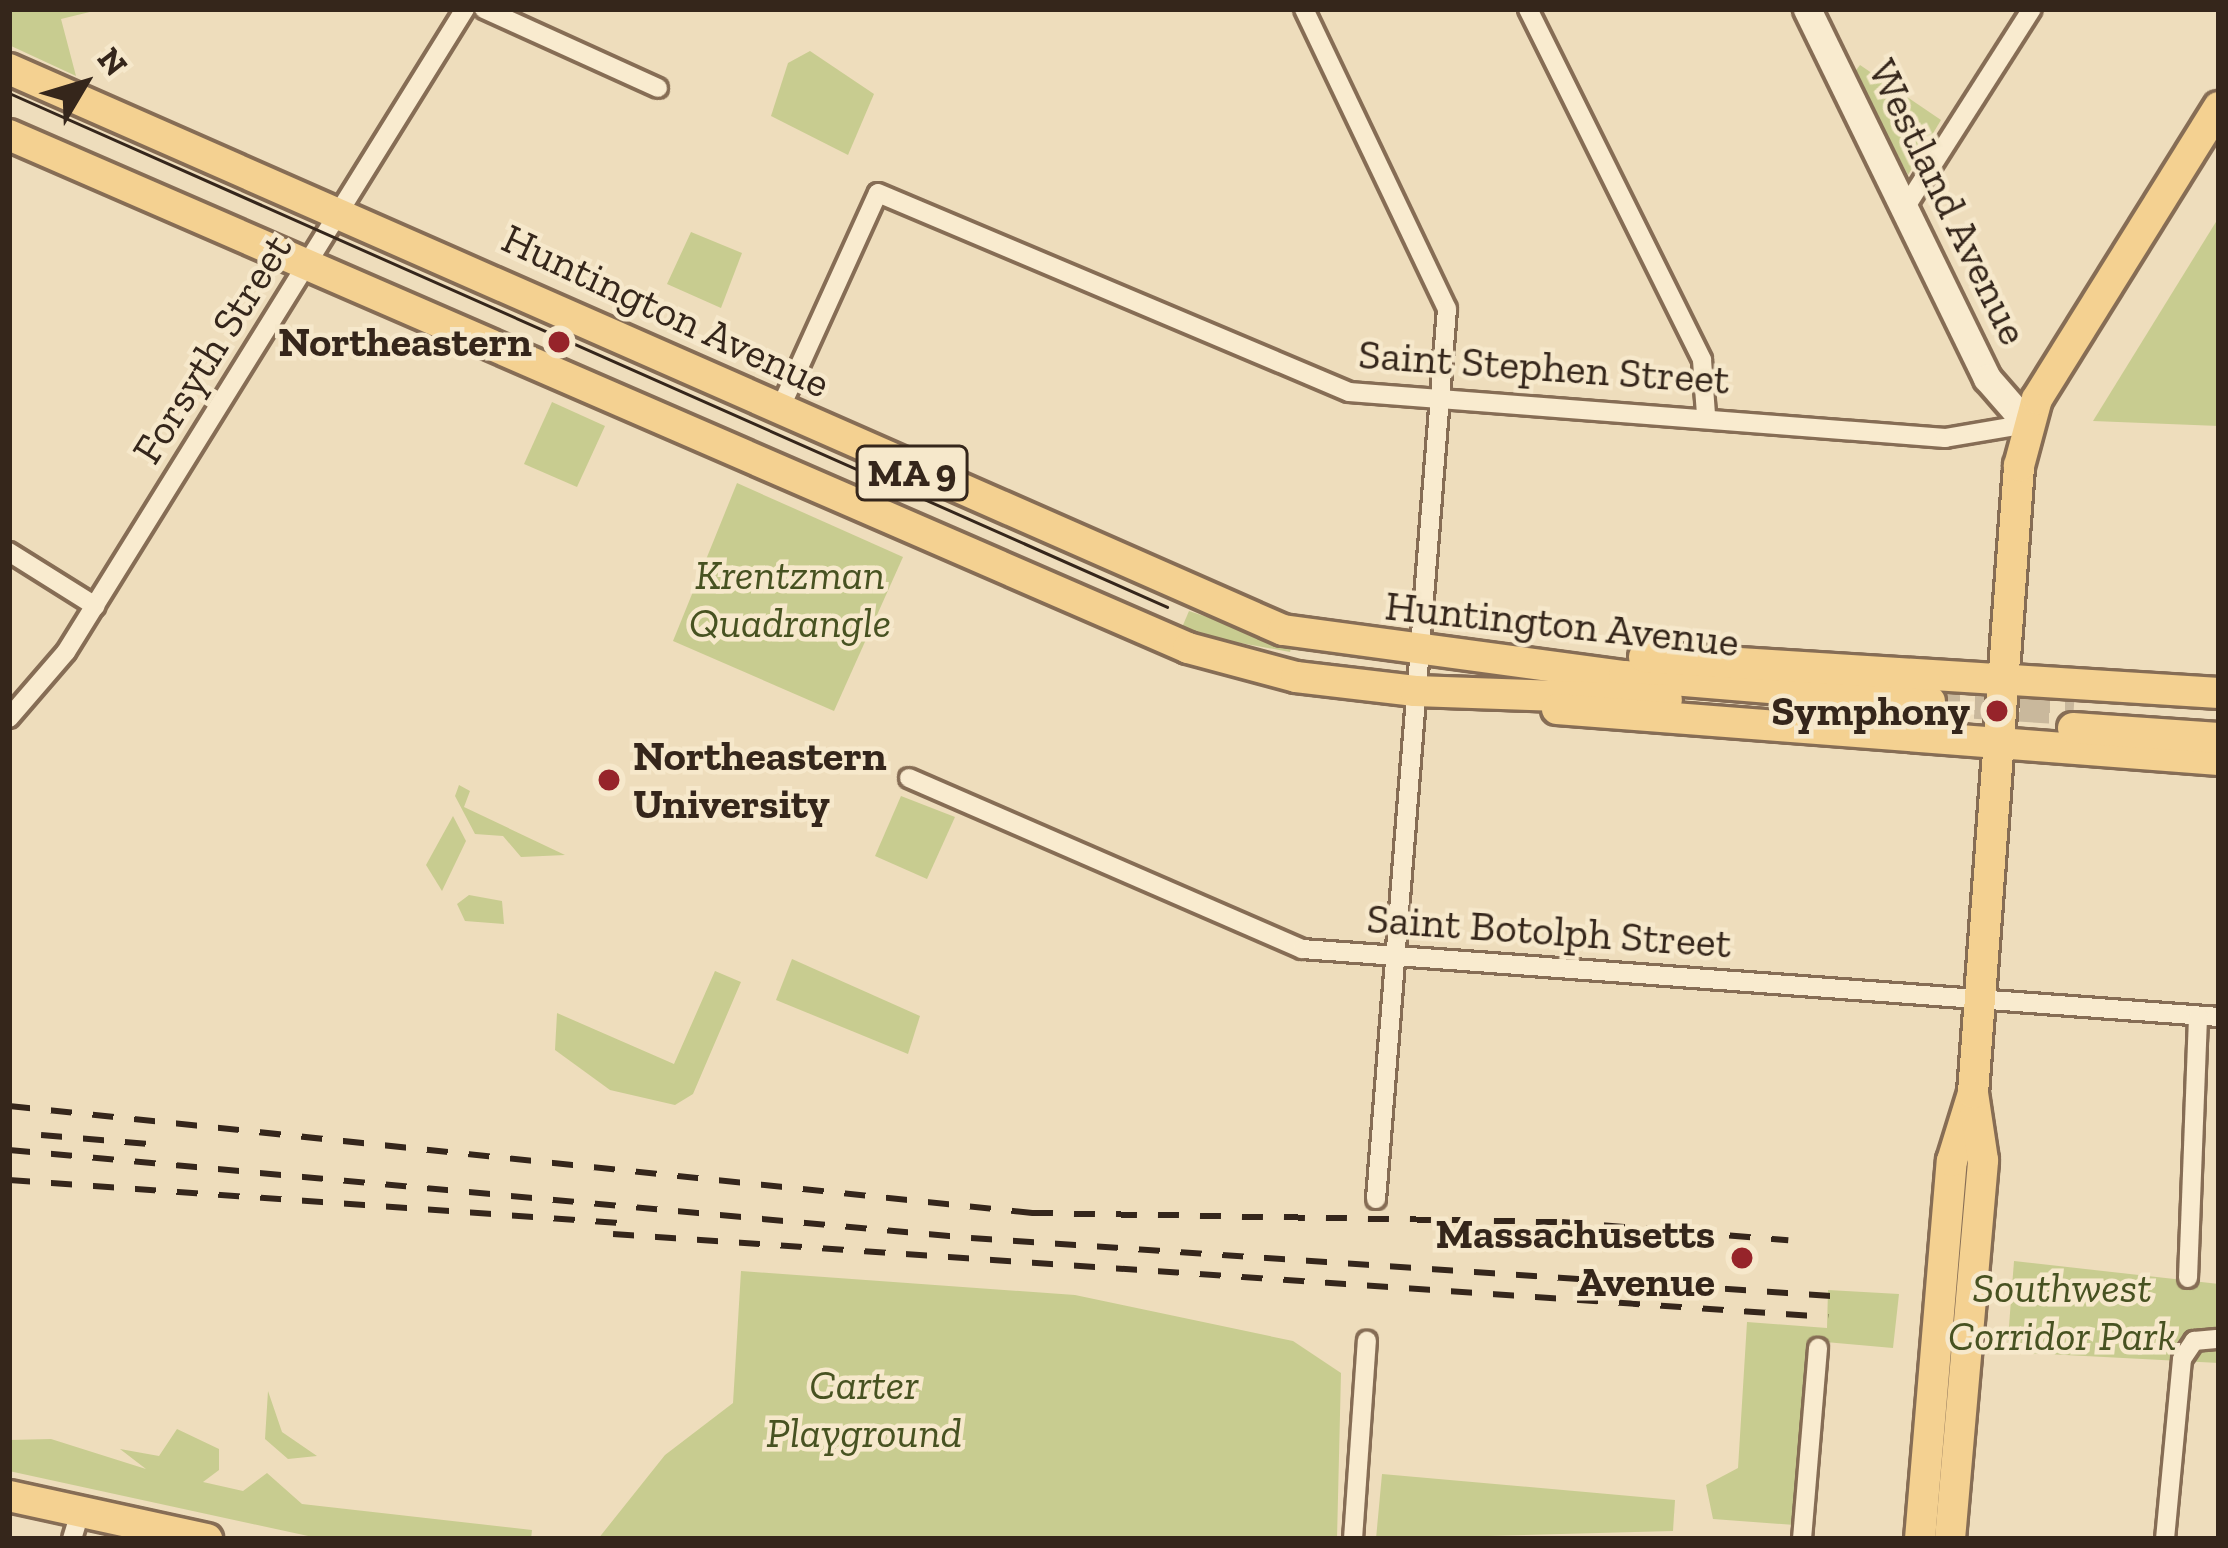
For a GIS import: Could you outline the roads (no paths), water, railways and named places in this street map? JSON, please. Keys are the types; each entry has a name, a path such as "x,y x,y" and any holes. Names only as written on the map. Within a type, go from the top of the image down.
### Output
{"main road":[{"name":"Westland Avenue","path":"1808,9 1987,378 2027,424"},
{"name":"Huntington Avenue","path":"9,69 1238,614 1420,652 1929,710 1504,698 1415,691 1296,677 1188,648 305,269 9,135"},
{"path":"1950,1539 1983,1160 1973,1093 2027,424 2219,106"},
{"path":"1533,662 1630,656 2219,693"},
{"path":"1504,698 1600,718 2219,760"},
{"path":"2219,719 2073,719 2219,738"},
{"path":"1920,1539 1952,1161 1973,1093"},
{"path":"9,1496 76,1526 207,1539"}],"street":[{"name":"Forsyth Street","path":"9,718 95,606 465,9"},
{"path":"484,9 658,88"},
{"path":"1304,9 1442,285 1420,652 1376,1199"},
{"path":"1528,9 1702,360 1706,414"},
{"path":"1905,208 2032,9"},
{"name":"Saint Stephen Street","path":"779,411 878,193 1324,385 1945,438 2027,424"},
{"path":"9,552 95,606"},
{"name":"Saint Botolph Street","path":"909,778 1302,950 2219,1017"},
{"path":"2188,1278 2198,1016"},
{"path":"2165,1539 2187,1349 2219,1339"},
{"path":"1353,1539 1367,1340"},
{"path":"1802,1539 1818,1348"}],"tunnel":[{"path":"1930,701 2074,710"}],"tram line":[{"path":"9,93 1167,607"}],"railway":[{"path":"9,1106 1032,1213 1562,1222 1788,1240"},
{"path":"41,1135 161,1145"},
{"path":"9,1150 971,1238 1831,1296"},
{"path":"9,1180 633,1224"},
{"path":"613,1234 1828,1317"}],"place":[{"name":"Northeastern","path":"559,342"},
{"name":"Symphony","path":"1997,711"},
{"name":"Northeastern University","path":"609,780"},
{"name":"Massachusetts Avenue","path":"1742,1258"}],"park label":[{"name":"Krentzman Quadrangle","path":"790,599"},
{"name":"Southwest Corridor Park","path":"2062,1312"},
{"name":"Carter Playground","path":"864,1409"}]}
